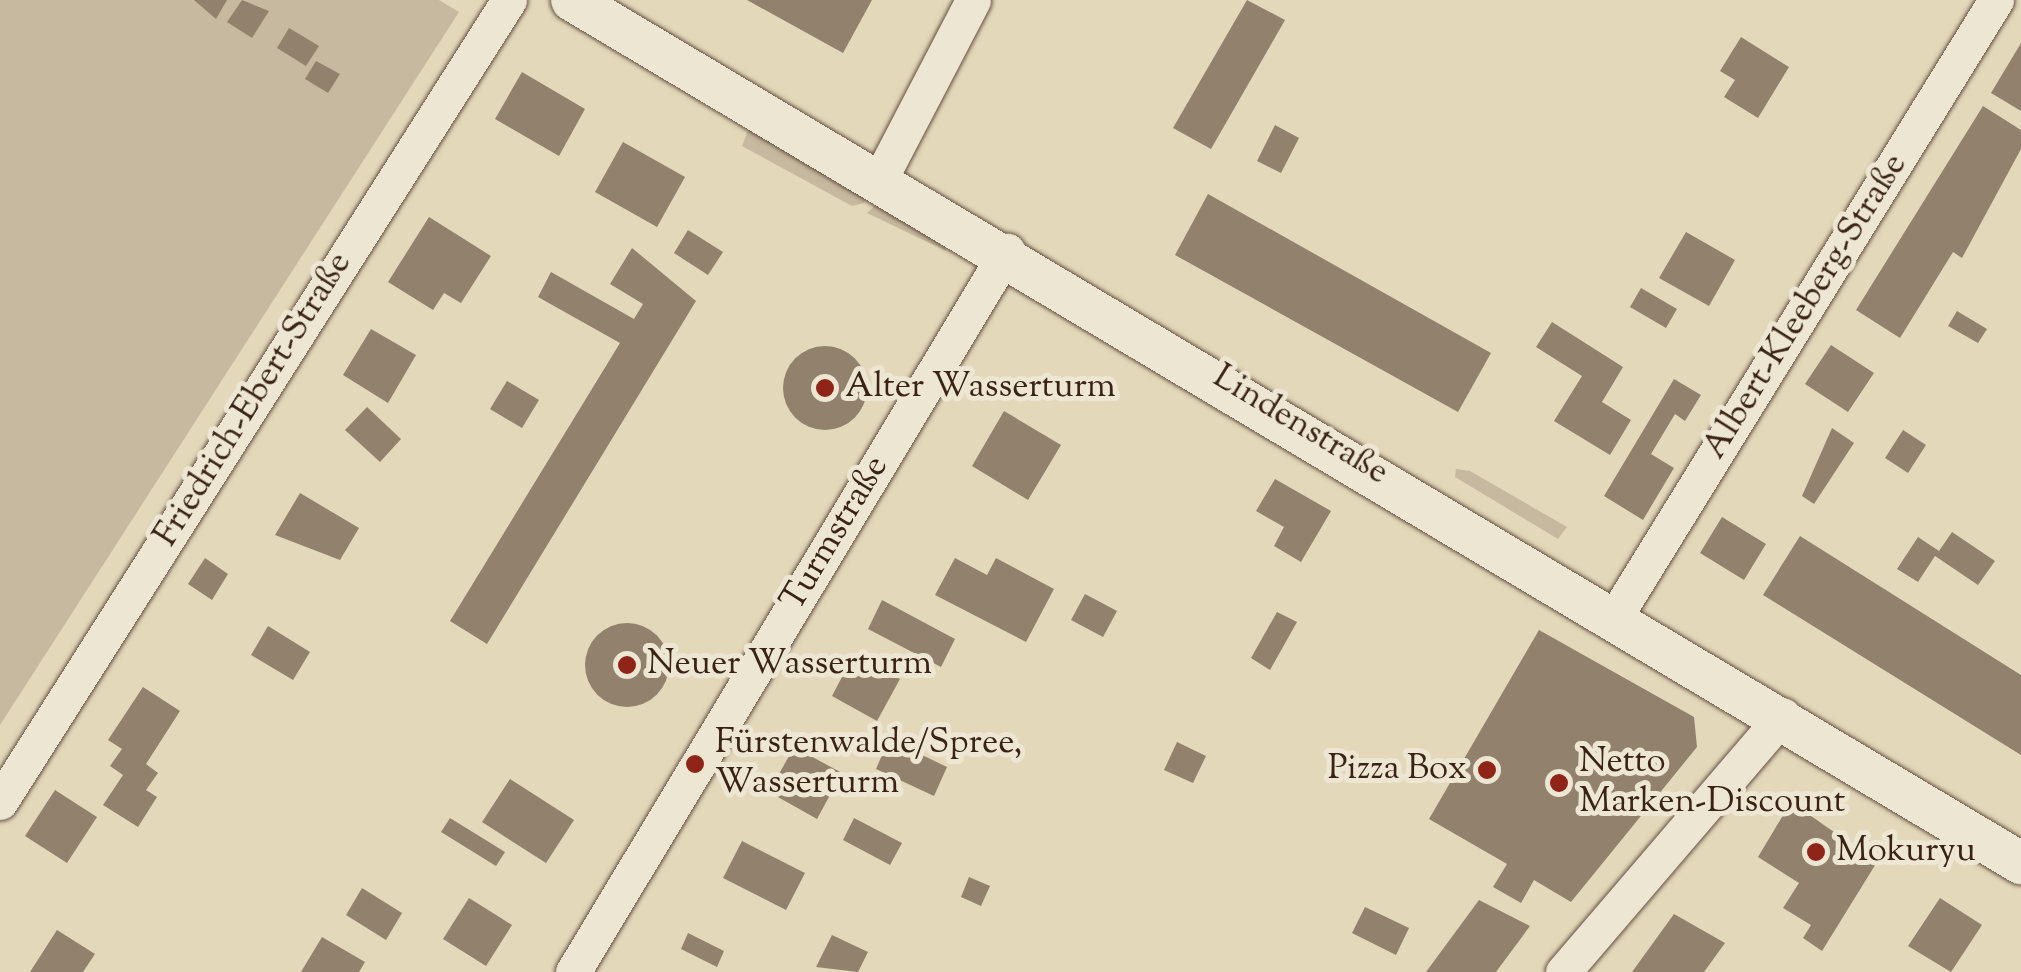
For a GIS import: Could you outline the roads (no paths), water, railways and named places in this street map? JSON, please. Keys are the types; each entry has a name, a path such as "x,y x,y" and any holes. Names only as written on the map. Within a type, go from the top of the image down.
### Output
{"street":[{"name":"Friedrich-Ebert-Straße","path":"0,802 510,0"},
{"name":"Lindenstraße","path":"572,0 1007,251 1783,715 2021,863"},
{"path":"881,177 973,0"},
{"name":"Albert-Kleeberg-Straße","path":"1616,615 1996,0"},
{"name":"Turmstraße","path":"573,972 1007,251"},
{"path":"1563,972 1783,715"}],"place":[{"name":"Alter Wasserturm","path":"825,388"},
{"name":"Neuer Wasserturm","path":"627,665"},
{"name":"Fürstenwalde/Spree, Wasserturm","path":"695,764"},
{"name":"Pizza Box","path":"1487,770"},
{"name":"Netto Marken-Discount","path":"1559,783"},
{"name":"Mokuryu","path":"1816,852"}]}
